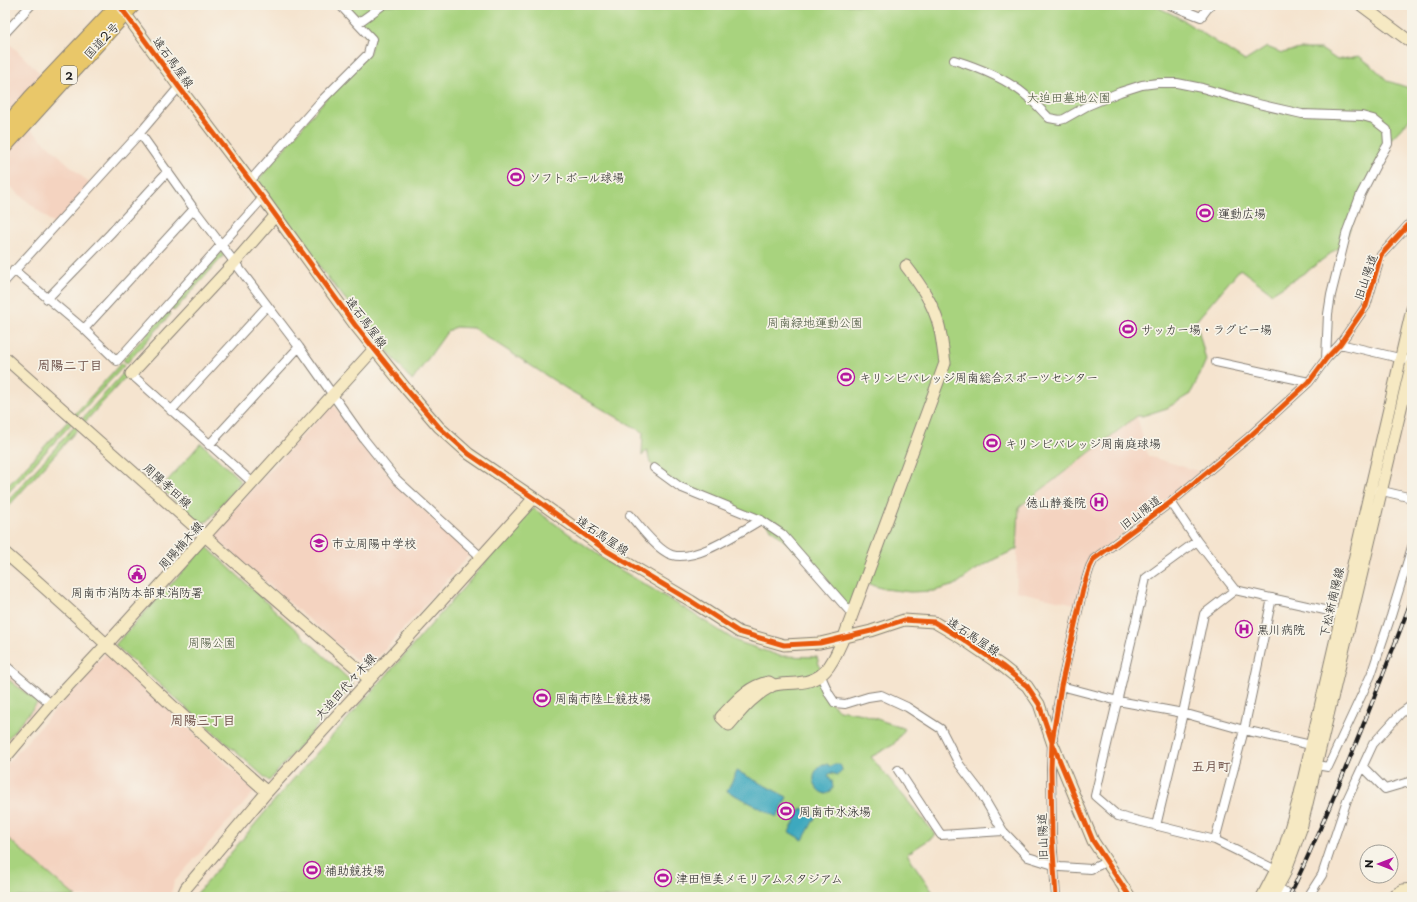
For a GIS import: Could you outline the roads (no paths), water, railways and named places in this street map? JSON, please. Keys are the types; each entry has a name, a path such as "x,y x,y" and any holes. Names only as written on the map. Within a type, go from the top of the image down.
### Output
{"highway":[{"name":"国道2号","path":"5,127 31,97 124,7"},
{"name":"国道2号","path":"5,146 124,7"}],"street":[{"path":"5,33 31,5"},
{"path":"250,181 322,100 368,54 372,39 340,5"},
{"path":"358,23 383,5"},
{"path":"1170,5 1201,17 1210,5"},
{"path":"1361,5 1412,43"},
{"name":"遠石馬屋線","path":"124,7 179,87 263,198 355,325 439,427 469,454 534,498 607,551 740,632 784,645 820,643 871,631 904,620 934,622 961,638 1002,666 1027,686 1039,704 1052,742 1093,841 1130,897"},
{"path":"954,60 978,68 1011,84 1028,97 1049,118 1053,119 1064,119 1087,106 1120,92 1142,85 1158,83 1187,84 1254,103 1302,114 1362,116 1373,119 1387,130 1388,144 1361,194 1347,231 1331,295 1328,314 1326,359"},
{"path":"5,281 140,133 179,87"},
{"path":"140,133 194,209 299,347 364,439 396,479 481,557"},
{"path":"47,299 168,171"},
{"path":"14,270 84,329 117,361 263,198"},
{"path":"84,329 194,209"},
{"path":"253,483 131,374 235,262 275,216"},
{"name":"旧山陽道","path":"1056,897 1053,866 1051,769 1052,742 1061,686 1083,589 1090,567 1094,560 1171,502 1250,437 1309,382 1326,359 1340,344 1366,306 1381,255 1412,221"},
{"path":"774,685 804,683 821,676 832,663 844,637 945,363 938,326 932,306 918,280 906,266"},
{"path":"171,411 267,306"},
{"name":"下松新南陽線","path":"1274,892 1284,875 1301,829 1316,765 1370,488 1412,309"},
{"path":"1340,344 1401,358 1412,362"},
{"path":"209,445 299,347"},
{"name":"周陽楠木線","path":"5,758 51,704 374,349"},
{"name":"周陽孝田線","path":"5,358 205,536 369,679"},
{"path":"1216,362 1309,382"},
{"name":"下松新南陽線","path":"1262,897 1276,870 1292,825 1311,745 1346,614 1382,491 1412,362"},
{"path":"654,468 680,487 761,520 782,534 852,614"},
{"path":"1370,488 1412,498"},
{"name":"大迫田代々木線","path":"182,897 186,888 266,792 534,498"},
{"path":"1171,502 1197,541 1234,590 1346,614"},
{"path":"630,515 654,543 671,555 688,556 706,551 761,520"},
{"path":"1197,541 1146,578 1095,796 1118,816 1215,840 1276,870"},
{"path":"1316,765 1328,767 1371,675 1412,547"},
{"path":"5,553 107,644 212,744 266,792"},
{"path":"1156,826 1204,614 1234,590"},
{"path":"1215,840 1244,730 1272,598"},
{"path":"5,665 51,704"},
{"path":"821,676 835,703 845,704 868,697 881,695 907,707 941,729 959,764 978,790 1003,831 1028,857 1053,866 1091,870 1106,862"},
{"path":"1061,686 1118,701 1183,712 1244,730 1311,745"},
{"path":"1308,897 1322,875 1347,800 1373,744 1401,712 1412,705"},
{"path":"1363,767 1385,789 1412,781"},
{"path":"898,770 941,835 1003,831"},
{"path":"1391,897 1404,890 1412,889"},
{"path":"1274,892 1293,897"}],"water":[{"path":"823,764 827,764 831,767 834,764 838,764 841,766 842,770 838,775 831,773 828,775 832,781 833,788 826,794 817,789 814,780 816,771"},
{"path":"737,771 787,797 777,817 727,791"},
{"path":"802,808 816,816 803,840 789,832"}],"railway":[{"path":"1289,897 1369,712 1412,599"}],"place":[{"name":"ソフトボール球場","path":"516,177"},
{"name":"運動広場","path":"1205,213"},
{"name":"サッカー場・ラグビー場","path":"1128,329"},
{"name":"キリンビバレッジ周南総合スポーツセンター","path":"846,377"},
{"name":"キリンビバレッジ周南庭球場","path":"992,443"},
{"name":"徳山静養院","path":"1099,502"},
{"name":"市立周陽中学校","path":"319,543"},
{"name":"周南市消防本部東消防署","path":"137,574"},
{"name":"黒川病院","path":"1244,629"},
{"name":"周南市陸上競技場","path":"542,698"},
{"name":"周南市水泳場","path":"786,811"},
{"name":"補助競技場","path":"312,870"},
{"name":"津田恒美メモリアムスタジアム","path":"663,878"}],"district":[{"name":"周陽二丁目","path":"70,364"},
{"name":"周陽三丁目","path":"203,719"},
{"name":"五月町","path":"1211,765"}],"park label":[{"name":"大迫田墓地公園","path":"1069,97"},
{"name":"周南緑地運動公園","path":"815,322"},
{"name":"周陽公園","path":"212,642"}]}
